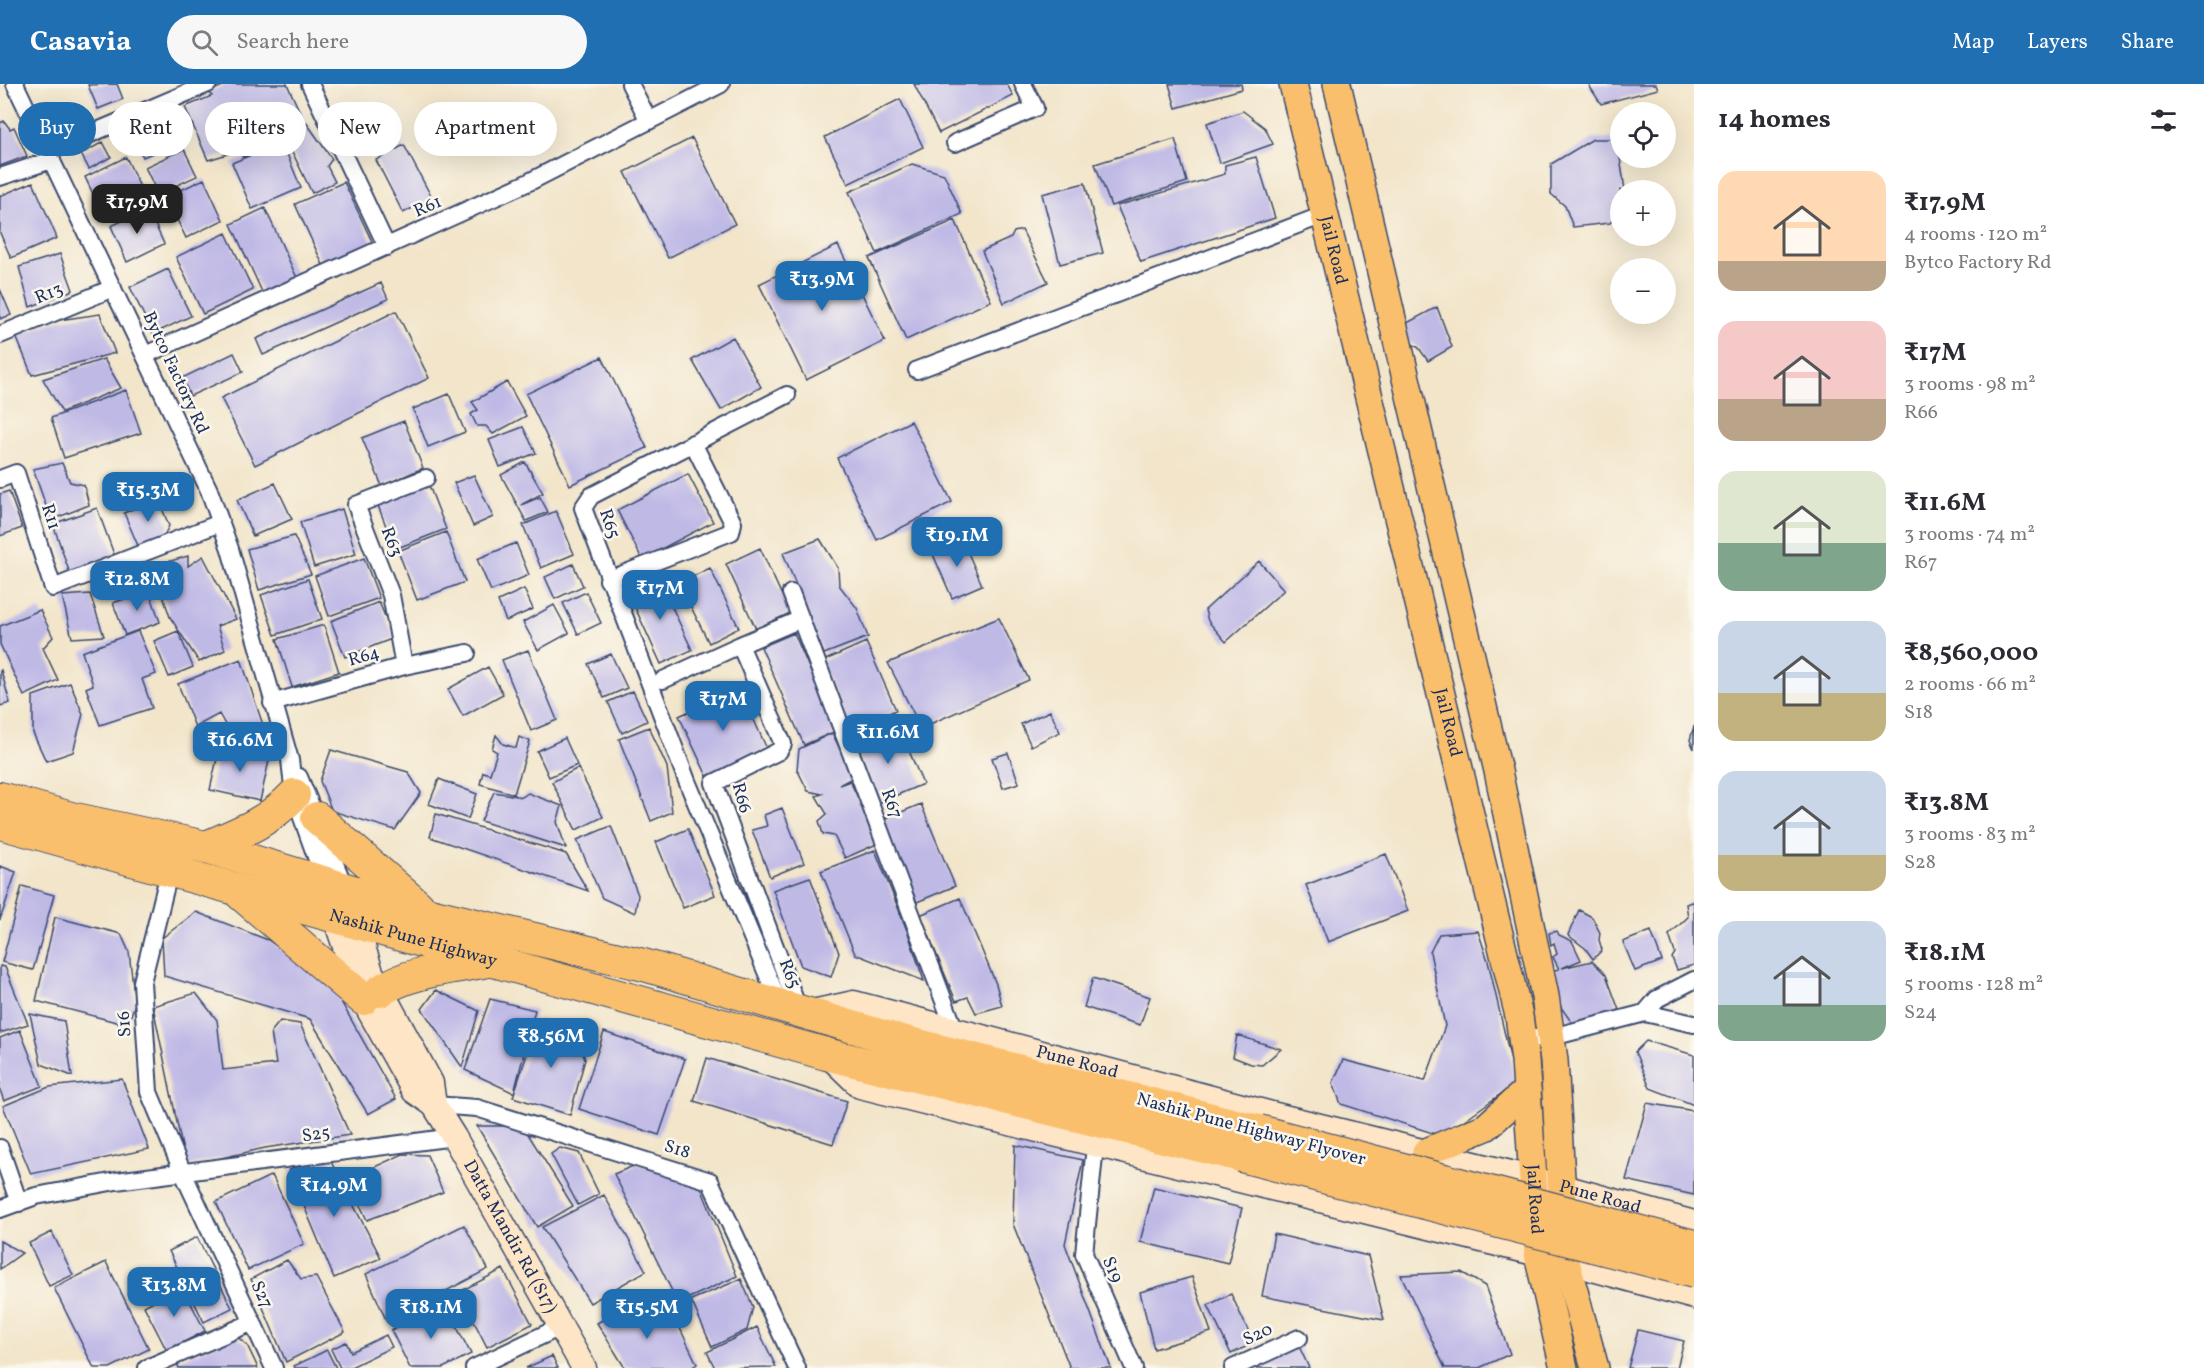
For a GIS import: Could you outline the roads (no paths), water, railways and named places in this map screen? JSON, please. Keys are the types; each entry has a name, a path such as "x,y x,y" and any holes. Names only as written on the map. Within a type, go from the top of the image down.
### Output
{"highway":[{"path":"206,847 258,825 276,813 294,795"},
{"name":"Nashik Pune Highway","path":"0,798 71,818 206,847 339,902 495,959 826,1053"},
{"path":"317,818 426,913"},
{"name":"Nashik Pune Highway","path":"0,823 233,888 426,913 644,965 796,1010"},
{"path":"233,888 372,995 395,982 413,976 495,959"},
{"name":"Nashik Pune Highway Flyover","path":"796,1010 890,1038 1259,1131 1694,1246"},
{"name":"Nashik Pune Highway Flyover","path":"826,1053 1694,1272"}],"main road":[{"name":"Jail Road","path":"1293,84 1523,1039 1538,1254 1564,1368"},
{"name":"Jail Road","path":"1337,84 1498,771 1553,1048 1566,1262 1595,1368"},
{"name":"Datta Mandir Rd (S17)","path":"339,902 372,995 431,1083 434,1105 584,1368"},
{"name":"Pune Road","path":"796,1010 854,1003 1272,1114 1562,1186 1694,1223"},
{"path":"826,1053 860,1086 1538,1254 1694,1297"},
{"path":"1426,1152 1486,1127 1527,1090"}],"street":[{"name":"Bytco Factory Rd","path":"15,84 24,102"},
{"path":"96,135 208,84"},
{"path":"310,84 387,247"},
{"path":"630,84 649,121"},
{"name":"R61","path":"145,355 529,182 721,84"},
{"path":"955,143 1035,108 1023,84"},
{"name":"Bytco Factory Rd","path":"50,156 209,490 230,549 290,760 294,795 339,902"},
{"path":"0,177 50,156"},
{"path":"917,370 1326,214"},
{"name":"R13","path":"0,335 113,288"},
{"name":"R65","path":"787,395 591,496 584,502 584,515 692,792 796,1010"},
{"path":"608,580 731,532 733,523 693,443"},
{"name":"R11","path":"0,479 16,473 53,588 220,523"},
{"name":"R63","path":"404,666 391,595 356,505 426,478"},
{"name":"R67","path":"791,593 954,1028"},
{"path":"663,680 801,619"},
{"name":"R66","path":"740,645 783,744 779,751 714,783 796,1010"},
{"name":"R64","path":"272,702 404,666 467,653"},
{"name":"Bytco Factory Rd","path":"290,760 307,790 317,818 339,902"},
{"path":"692,792 714,783"},
{"name":"S16","path":"170,869 142,982 149,1092 183,1173"},
{"path":"1523,1039 1553,1048 1645,1013 1658,999 1694,980"},
{"path":"1645,1013 1694,1024"},
{"name":"S18","path":"434,1105 477,1108 710,1181 797,1368"},
{"name":"S25","path":"0,1209 36,1196 116,1181 454,1137"},
{"name":"S19","path":"1095,1146 1084,1254 1134,1368"},
{"path":"0,1148 19,1203"},
{"name":"S27","path":"183,1173 274,1368"},
{"path":"147,1368 252,1322"},
{"path":"474,1368 560,1327"},
{"name":"S20","path":"1233,1368 1299,1338"}]}
